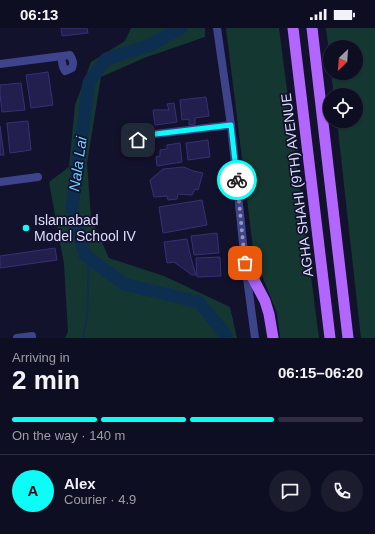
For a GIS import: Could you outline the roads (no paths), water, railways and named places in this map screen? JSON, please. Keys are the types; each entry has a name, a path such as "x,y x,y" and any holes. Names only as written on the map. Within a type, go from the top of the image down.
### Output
{"main road":[{"name":"AGHA SHAHI (9TH) AVENUE","path":"293,28 330,338"},
{"path":"312,28 348,338"},
{"path":"245,263 265,301 273,338"}],"street":[{"path":"217,28 231,125 245,263 255,338"},
{"path":"0,64 70,55 73,64 70,70 65,71 61,57"},
{"path":"138,140 147,135 231,125"},
{"path":"0,182 38,177"},
{"path":"17,338 32,336"}],"waterway":[{"name":"Nala Lai","path":"181,28 148,46 106,59 89,82 72,208 85,255 124,284 199,302 226,335 226,338"},
{"path":"83,338 87,316 89,258"}],"place":[{"name":"Islamabad Model School IV","path":"26,228"}]}
